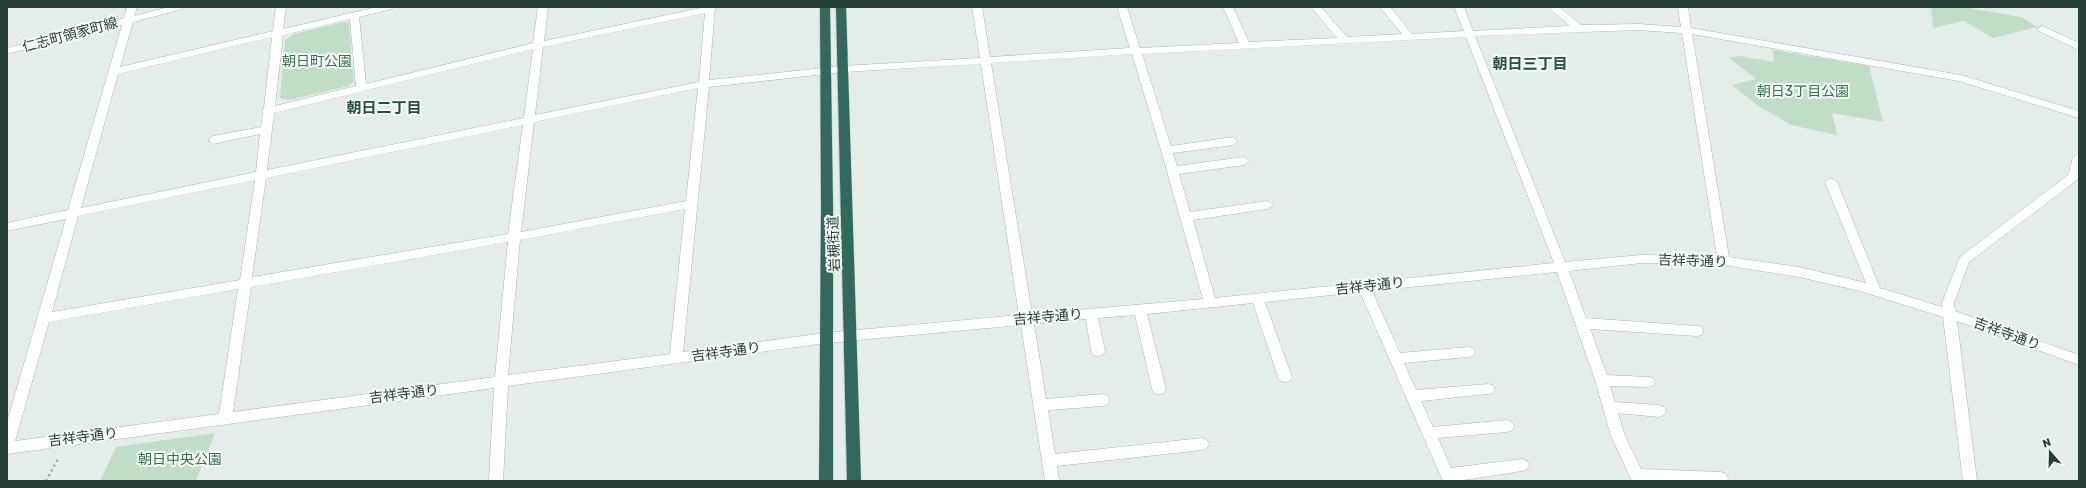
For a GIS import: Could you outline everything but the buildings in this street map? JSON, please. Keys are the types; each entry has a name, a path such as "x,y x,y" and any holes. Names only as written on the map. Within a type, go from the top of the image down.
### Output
{"highway":[{"name":"岩槻街道","path":"825,7 824,71 827,214 826,481"},
{"name":"岩槻街道","path":"841,7 852,335 854,481"}],"street":[{"path":"7,447 132,7"},
{"name":"仁志町領家町線","path":"7,52 180,7"},
{"path":"225,420 261,176 267,111 281,7"},
{"path":"113,72 389,7"},
{"path":"496,481 501,382 514,237 543,7"},
{"path":"977,7 1052,481"},
{"path":"1122,7 1186,217 1210,303"},
{"path":"1228,7 1245,45"},
{"path":"1316,7 1344,40"},
{"path":"1384,7 1409,37"},
{"path":"1459,7 1561,267 1602,380 1611,407 1618,436 1637,478 1721,478"},
{"path":"1554,7 1579,28"},
{"path":"1683,7 1724,262"},
{"path":"267,111 538,45 710,8 704,84 676,358"},
{"path":"354,15 361,88"},
{"path":"7,228 704,84 843,69 1245,45 1579,28 1639,27 1686,30 1961,78 2079,115"},
{"path":"2042,29 2079,47"},
{"path":"213,140 265,130"},
{"path":"1166,150 1233,141"},
{"path":"1974,480 1948,303 1964,260 2073,177 2079,157"},
{"path":"1172,171 1244,161"},
{"path":"1831,182 1875,290"},
{"path":"43,318 514,237 692,204"},
{"path":"1186,217 1267,205"},
{"name":"吉祥寺通り","path":"7,447 225,420 852,335 1210,303 1641,259 1724,262 1799,272 1875,290 1950,314 2079,360"},
{"path":"1364,287 1448,478 1522,465"},
{"path":"1257,298 1285,377"},
{"path":"1140,309 1159,389"},
{"path":"1091,313 1098,351"},
{"path":"1582,323 1697,331"},
{"path":"1395,359 1468,352"},
{"path":"1602,380 1648,382"},
{"path":"1412,396 1488,389"},
{"path":"1040,405 1102,400"},
{"path":"1611,407 1660,411"},
{"path":"1428,433 1506,426"},
{"path":"1049,460 1202,444"}],"path":[{"path":"46,481 69,439"}],"green space":[{"path":"1931,7 1963,7 2021,17 2037,27 1993,38 1964,21 1933,28"},
{"name":"朝日町公園","path":"343,22 349,23 354,81 348,86 289,100 280,98 285,40 294,34"},
{"name":"朝日3丁目公園","path":"1773,50 1869,66 1883,122 1832,113 1837,135 1791,125 1757,105 1732,85 1756,79 1729,58 1739,56 1774,62"},
{"name":"朝日中央公園","path":"215,433 196,481 100,481 116,447"}],"district":[{"name":"朝日三丁目","path":"1530,64"},
{"name":"朝日二丁目","path":"384,108"}]}
